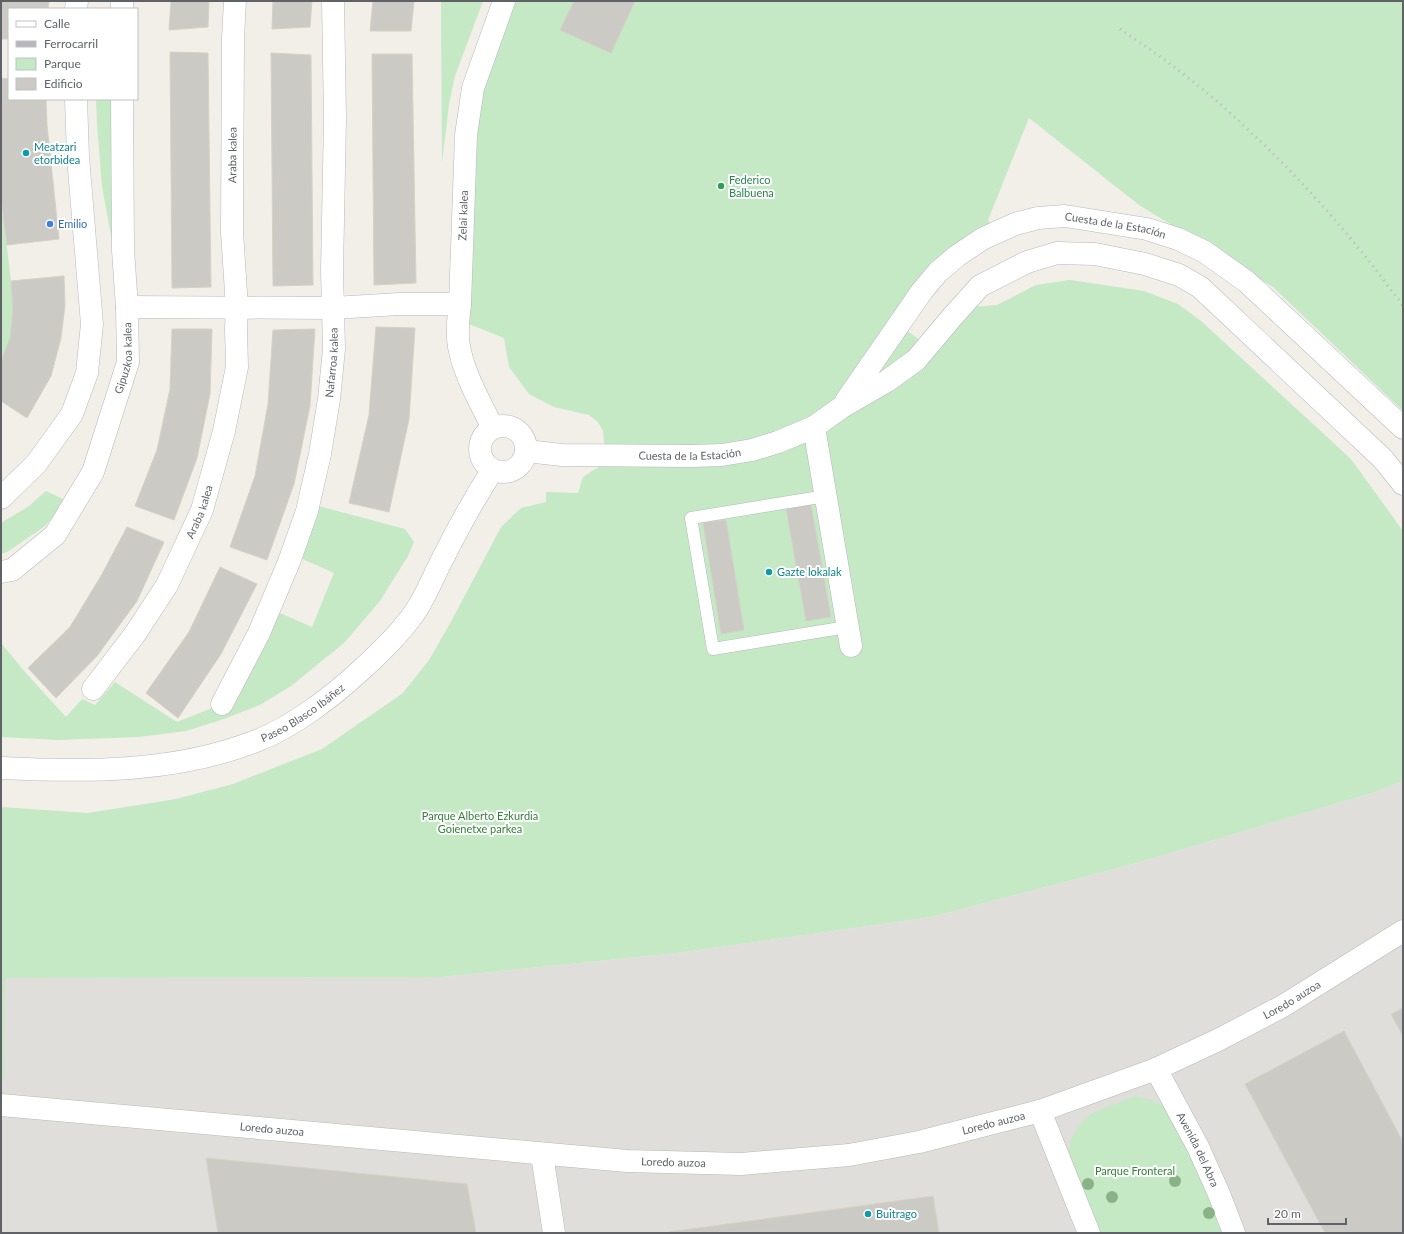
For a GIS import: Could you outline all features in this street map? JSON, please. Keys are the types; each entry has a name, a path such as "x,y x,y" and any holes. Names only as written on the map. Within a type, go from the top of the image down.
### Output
{"street":[{"name":"Araba kalea","path":"93,689 135,634 167,585 202,510 224,431 237,366 237,308 232,232 233,38 235,1"},
{"name":"Nafarroa kalea","path":"222,704 259,632 289,562 307,511 320,454 329,399 334,349 332,271 335,119 333,1"},
{"name":"Zelai kalea","path":"493,428 467,372 459,350 458,323 466,135 473,88 504,1"},
{"path":"1,498 36,464 72,414 87,373 92,324 78,157 76,100"},
{"name":"Gipuzkoa kalea","path":"1,572 12,570 55,535 93,472 128,362 127,307 123,250 122,100"},
{"name":"Cuesta de la Estación","path":"842,407 922,291 938,272 957,256 982,239 1015,224 1038,218 1065,216 1147,229 1178,239 1205,252 1247,282 1403,428"},
{"name":"Cuesta de la Estación","path":"526,450 562,455 692,456 722,455 752,450 778,442 814,427 842,407 886,381 916,360 980,286 1027,262 1057,253 1095,254 1145,264 1179,275 1200,287 1383,459 1403,484"},
{"path":"127,307 333,308 399,304 460,304"},
{"path":"505,426 516,430 524,439 526,450 525,458 521,465 515,470 504,473 492,471 482,460 479,453 482,438 486,432 493,428 505,426"},
{"path":"814,427 849,637"},
{"name":"Paseo Blasco Ibáñez","path":"1,768 105,770 167,764 213,755 257,741 298,719 348,683 390,643 416,611 471,505 492,471"},
{"name":"Loredo auzoa","path":"1,1105 542,1155 627,1161 740,1164 849,1155 919,1142 1040,1111 1156,1069 1218,1040 1283,1006 1403,931"},
{"name":"Avenida del Abra","path":"1156,1069 1198,1147 1219,1194 1234,1233"},
{"path":"1040,1111 1089,1233"},
{"path":"542,1155 554,1233"}],"lane":[{"path":"826,496 691,518 713,649 849,637"}],"shaded area":[{"path":"1403,781 1403,1233 1,1233 1,1080 4,1080 5,978 442,977 677,953 931,917 1133,864 1379,791"}],"green space":[{"path":"441,1 483,1 455,76 449,104 442,163"},
{"name":"Parque Alberto Ezkurdia Goienetxe parkea","path":"513,1 1403,1 1403,411 1273,287 1139,205 1029,118 988,220 998,239 975,251 933,292 907,331 923,342 947,309 997,305 1036,285 1070,280 1144,291 1178,304 1201,321 1351,459 1403,531 1403,781 1379,791 1133,864 931,917 677,953 442,977 5,978 4,1080 1,1080 1,807 88,813 176,799 233,784 322,749 403,693 429,660 501,527 521,508 546,502 546,492 578,493 583,477 606,462 603,431 598,422 589,415 554,407 529,394 509,367 504,338 469,324 476,140 482,94"},
{"path":"96,100 113,100 112,241 102,186"},
{"path":"1,199 13,309 10,338 1,361"},
{"path":"46,491 67,501 45,526 7,552 1,554 1,523 29,506"},
{"path":"315,505 405,529 414,542 408,556 380,601 344,643 291,686 260,705 224,719 186,731 139,737 58,740 1,737 1,643 66,717 82,699 95,705 115,682 177,722 222,704 275,611 312,627 334,573 298,557"},
{"name":"Parque Fronteral","path":"1135,1096 1159,1103 1178,1119 1223,1233 1096,1233 1068,1157 1071,1139 1079,1125 1090,1114"}],"building":[{"path":"1,1 49,1 48,8 8,8 8,39 1,39"},
{"path":"171,1 209,1 208,27 169,30"},
{"path":"273,1 312,1 310,27 272,29"},
{"path":"373,1 414,1 411,31 370,31"},
{"path":"574,1 635,1 611,53 560,30"},
{"path":"170,52 208,53 211,287 172,288"},
{"path":"271,53 311,55 313,285 273,286"},
{"path":"372,54 412,54 416,283 374,285"},
{"name":"Meatzari etorbidea","path":"1,78 8,79 8,100 46,100 47,125 59,239 7,245 1,199"},
{"path":"64,276 65,306 61,338 51,376 27,418 1,401 1,361 10,338 13,309 11,281"},
{"path":"376,327 415,328 409,419 389,512 349,503 369,415"},
{"path":"172,329 212,329 210,394 197,458 174,520 135,506 157,450 170,389"},
{"path":"315,329 310,406 294,484 267,560 230,547 255,476 268,404 273,330"},
{"path":"811,504 831,617 806,621 786,508"},
{"path":"726,520 744,630 721,634 703,523"},
{"path":"127,527 164,542 137,601 97,656 56,698 28,668 70,627 101,576"},
{"path":"220,567 257,584 221,654 178,718 146,693 189,632"},
{"path":"1403,1008 1403,1036 1391,1014"},
{"path":"1344,1031 1403,1142 1403,1233 1325,1233 1245,1084"},
{"path":"206,1158 467,1184 476,1233 218,1233"},
{"name":"Buitrago","path":"933,1196 939,1233 669,1232"}],"railway":[{"path":"1120,29 1165,60 1197,85 1221,105 1286,166 1347,234 1403,306"}],"place":[{"name":"Meatzari etorbidea","path":"26,153"},
{"name":"Federico Balbuena","path":"721,186"},
{"name":"Emilio","path":"50,224"},
{"name":"Gazte lokalak","path":"769,572"},
{"name":"Buitrago","path":"868,1214"}]}
